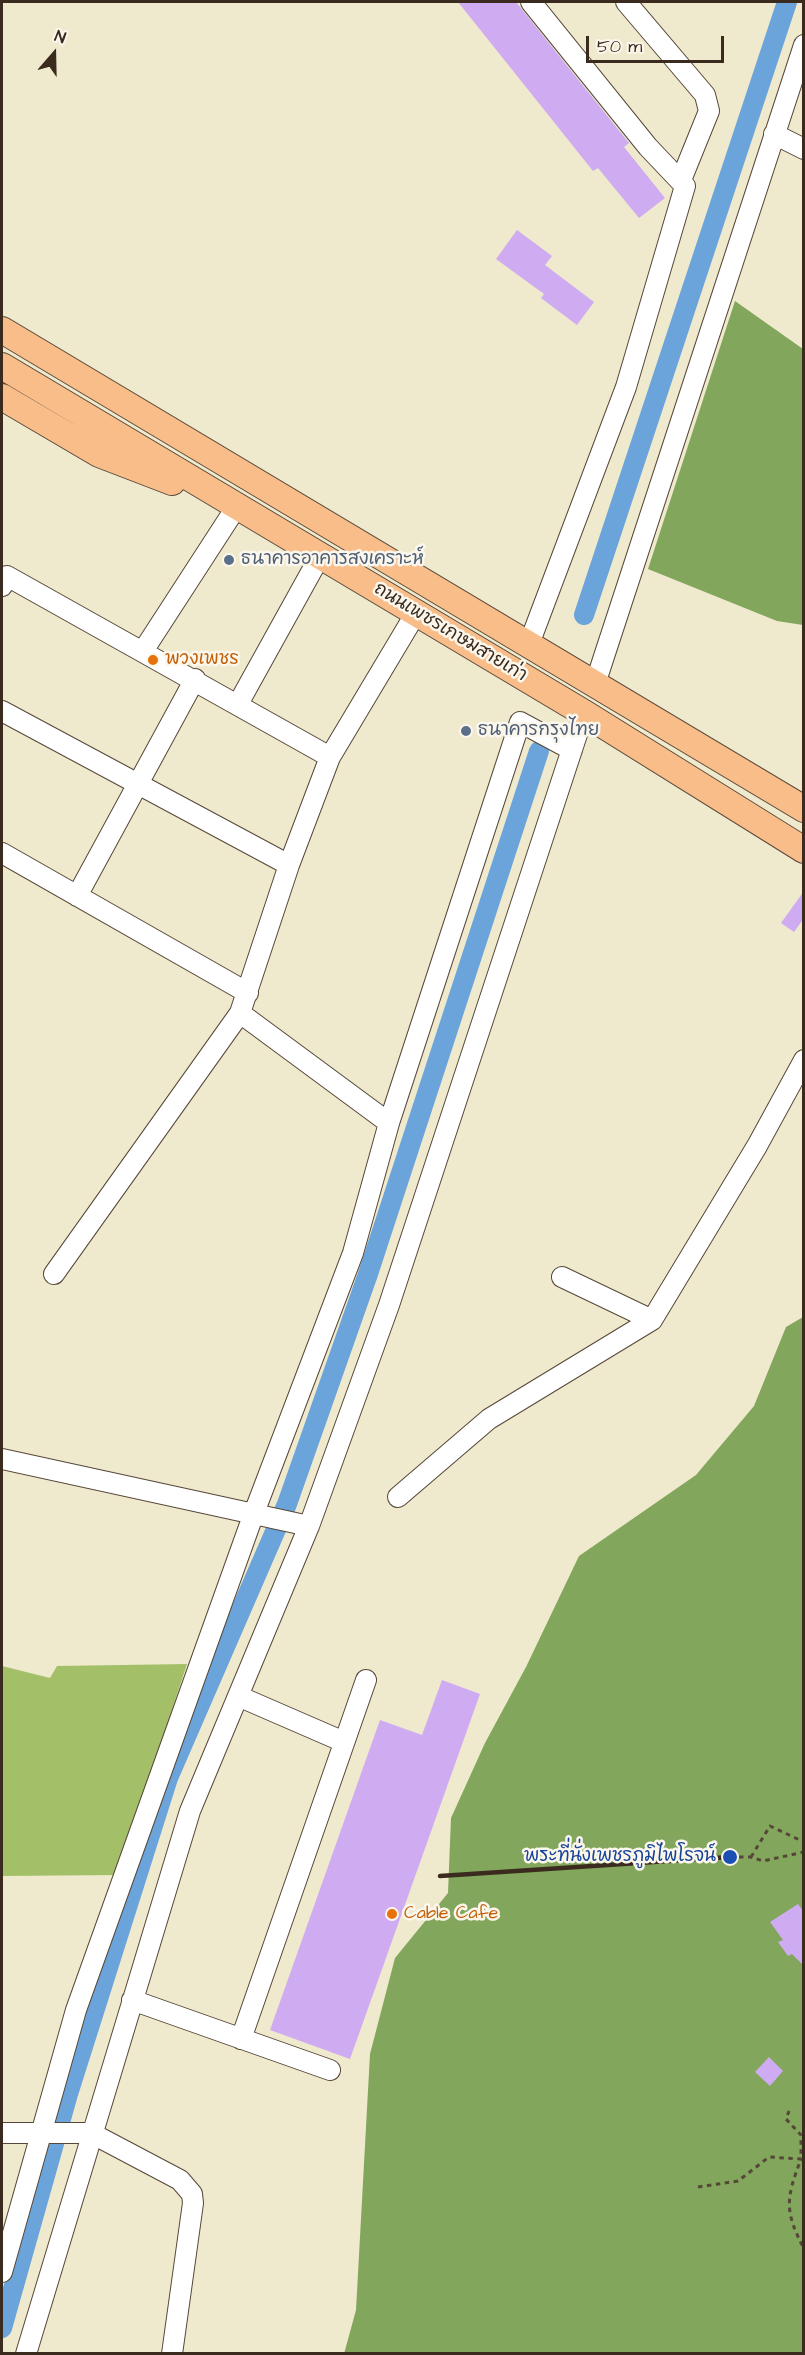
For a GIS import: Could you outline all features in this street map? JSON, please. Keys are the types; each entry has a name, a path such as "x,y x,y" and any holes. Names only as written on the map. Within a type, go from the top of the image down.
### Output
{"main road":[{"name":"ถนนเพชรเกษมสายเก่า","path":"2,330 804,809"},
{"name":"ถนนเพชรเกษมสายเก่า","path":"2,366 584,713 804,850"},
{"path":"2,397 99,454 237,506"}],"street":[{"path":"529,644 626,387 685,194 685,186 681,180 648,147 531,2"},
{"path":"626,2 705,96 709,111 681,180"},
{"path":"596,684 804,45"},
{"path":"774,134 804,149"},
{"path":"143,651 237,506"},
{"path":"238,704 320,556"},
{"path":"2,586 7,576 195,679 330,757"},
{"path":"54,1274 240,1013 289,866 330,757 416,613"},
{"path":"77,896 195,679"},
{"path":"2,711 289,866"},
{"path":"26,2354 190,1811 238,1696 389,1305 584,713"},
{"path":"2,2272 76,2010 353,1253 390,1123 520,722 572,750"},
{"path":"2,853 248,993"},
{"path":"240,1013 390,1123"},
{"path":"398,1497 489,1419 651,1320 757,1146 804,1060"},
{"path":"562,1277 651,1320"},
{"path":"2,1459 303,1524"},
{"path":"241,2039 366,1680"},
{"path":"238,1696 344,1742"},
{"path":"132,2000 330,2070"},
{"path":"2,2133 92,2133 173,2176 192,2194 190,2235 172,2354"}],"path":[{"path":"751,1857 770,1826 804,1842"},
{"path":"730,1857 751,1857 763,1861 804,1852"},
{"path":"789,2111 786,2119 801,2135 802,2160 788,2193 791,2224 804,2249"},
{"path":"698,2187 738,2181 769,2157 802,2160"}],"green space":[{"path":"735,301 803,349 803,625 777,621 648,569"},
{"path":"803,1317 803,2353 344,2354 356,2310 370,2054 395,1958 448,1893 451,1818 485,1743 526,1667 579,1556 696,1475 754,1406 786,1327"},
{"path":"187,1664 118,1875 2,1876 2,1666 50,1678 57,1666"}],"building":[{"path":"458,2 516,2 629,143 624,147 665,198 639,218 598,168 593,171"},
{"path":"517,230 552,256 545,265 594,302 577,325 541,298 544,294 496,259"},
{"path":"804,891 804,918 794,932 781,923"},
{"path":"442,1680 480,1694 350,2059 270,2030 380,1720 422,1735"},
{"path":"798,1904 804,1912 804,1966 792,1954 788,1956 778,1942 783,1940 770,1922"},
{"path":"769,2057 783,2071 770,2086 755,2072"}],"waterway":[{"path":"584,615 787,2"},
{"path":"2,2328 68,2094 168,1778 287,1504 368,1274 539,751"}],"railway":[{"path":"440,1876 730,1857"}],"place":[{"name":"ธนาคารอาคารสงเคราะห์","path":"229,560"},
{"name":"พวงเพชร","path":"153,660"},
{"name":"ธนาคารกรุงไทย","path":"466,731"},
{"name":"พระที่นั่งเพชรภูมิไพโรจน์","path":"730,1857"},
{"name":"Cable Cafe","path":"392,1914"}]}
